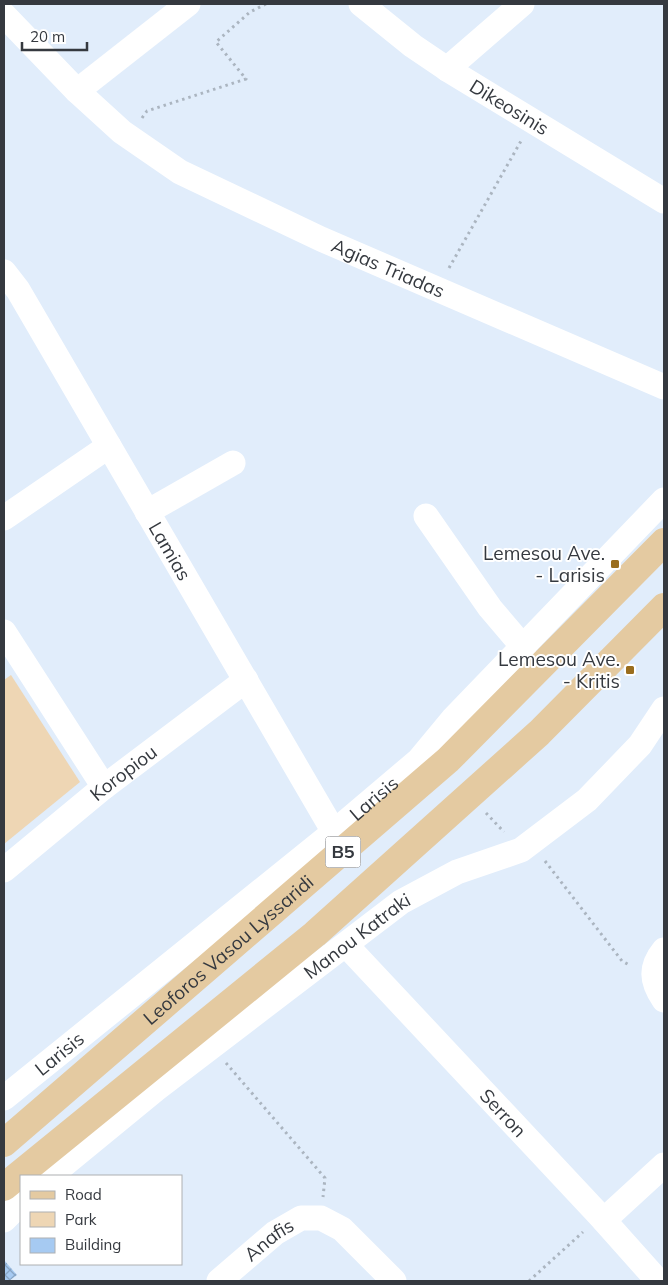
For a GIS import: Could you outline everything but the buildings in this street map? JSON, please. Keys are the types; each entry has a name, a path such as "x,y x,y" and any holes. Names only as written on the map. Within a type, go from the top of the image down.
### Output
{"main road":[{"name":"Leoforos Vasou Lyssaridi","path":"4,1143 448,760 664,542"},
{"name":"Leoforos Vasou Lyssaridi","path":"4,1187 315,934 539,733 664,607"}],"street":[{"path":"77,91 188,4"},
{"name":"Dikeosinis","path":"361,4 413,46 447,69 664,201"},
{"path":"447,69 522,4"},
{"name":"Agias Triadas","path":"4,15 77,91 124,134 180,172 321,239 664,387"},
{"name":"Lamias","path":"4,272 18,290 334,832"},
{"path":"4,518 109,446"},
{"path":"147,512 233,464"},
{"name":"Larisis","path":"4,1098 334,832 419,760 453,719 524,648 664,500"},
{"path":"426,516 490,608 524,648"},
{"path":"4,632 104,787"},
{"name":"Koropiou","path":"4,870 104,787 246,680"},
{"name":"Manou Katraki","path":"51,1175 401,902 457,872 521,850 531,843 587,800 640,746 664,709"},
{"name":"Serron","path":"346,945 602,1218 658,1281"},
{"path":"664,950 656,960 653,978 664,1000"},
{"path":"602,1218 664,1165"},
{"path":"4,1220 20,1204"},
{"name":"Anafis","path":"219,1281 275,1233 301,1218 321,1218 342,1229 394,1281"}],"path":[{"path":"124,134 147,111 246,78 216,42 250,12 266,4"},
{"path":"437,289 533,121"},
{"path":"531,843 622,961 653,978"},
{"path":"212,1048 325,1178 321,1218"},
{"path":"529,1281 602,1218"}],"green space":[{"path":"11,675 80,782 4,844 4,680"}],"place":[{"name":"Lemesou Ave. - Larisis","path":"615,564"},
{"name":"Lemesou Ave. - Kritis","path":"630,670"}]}
